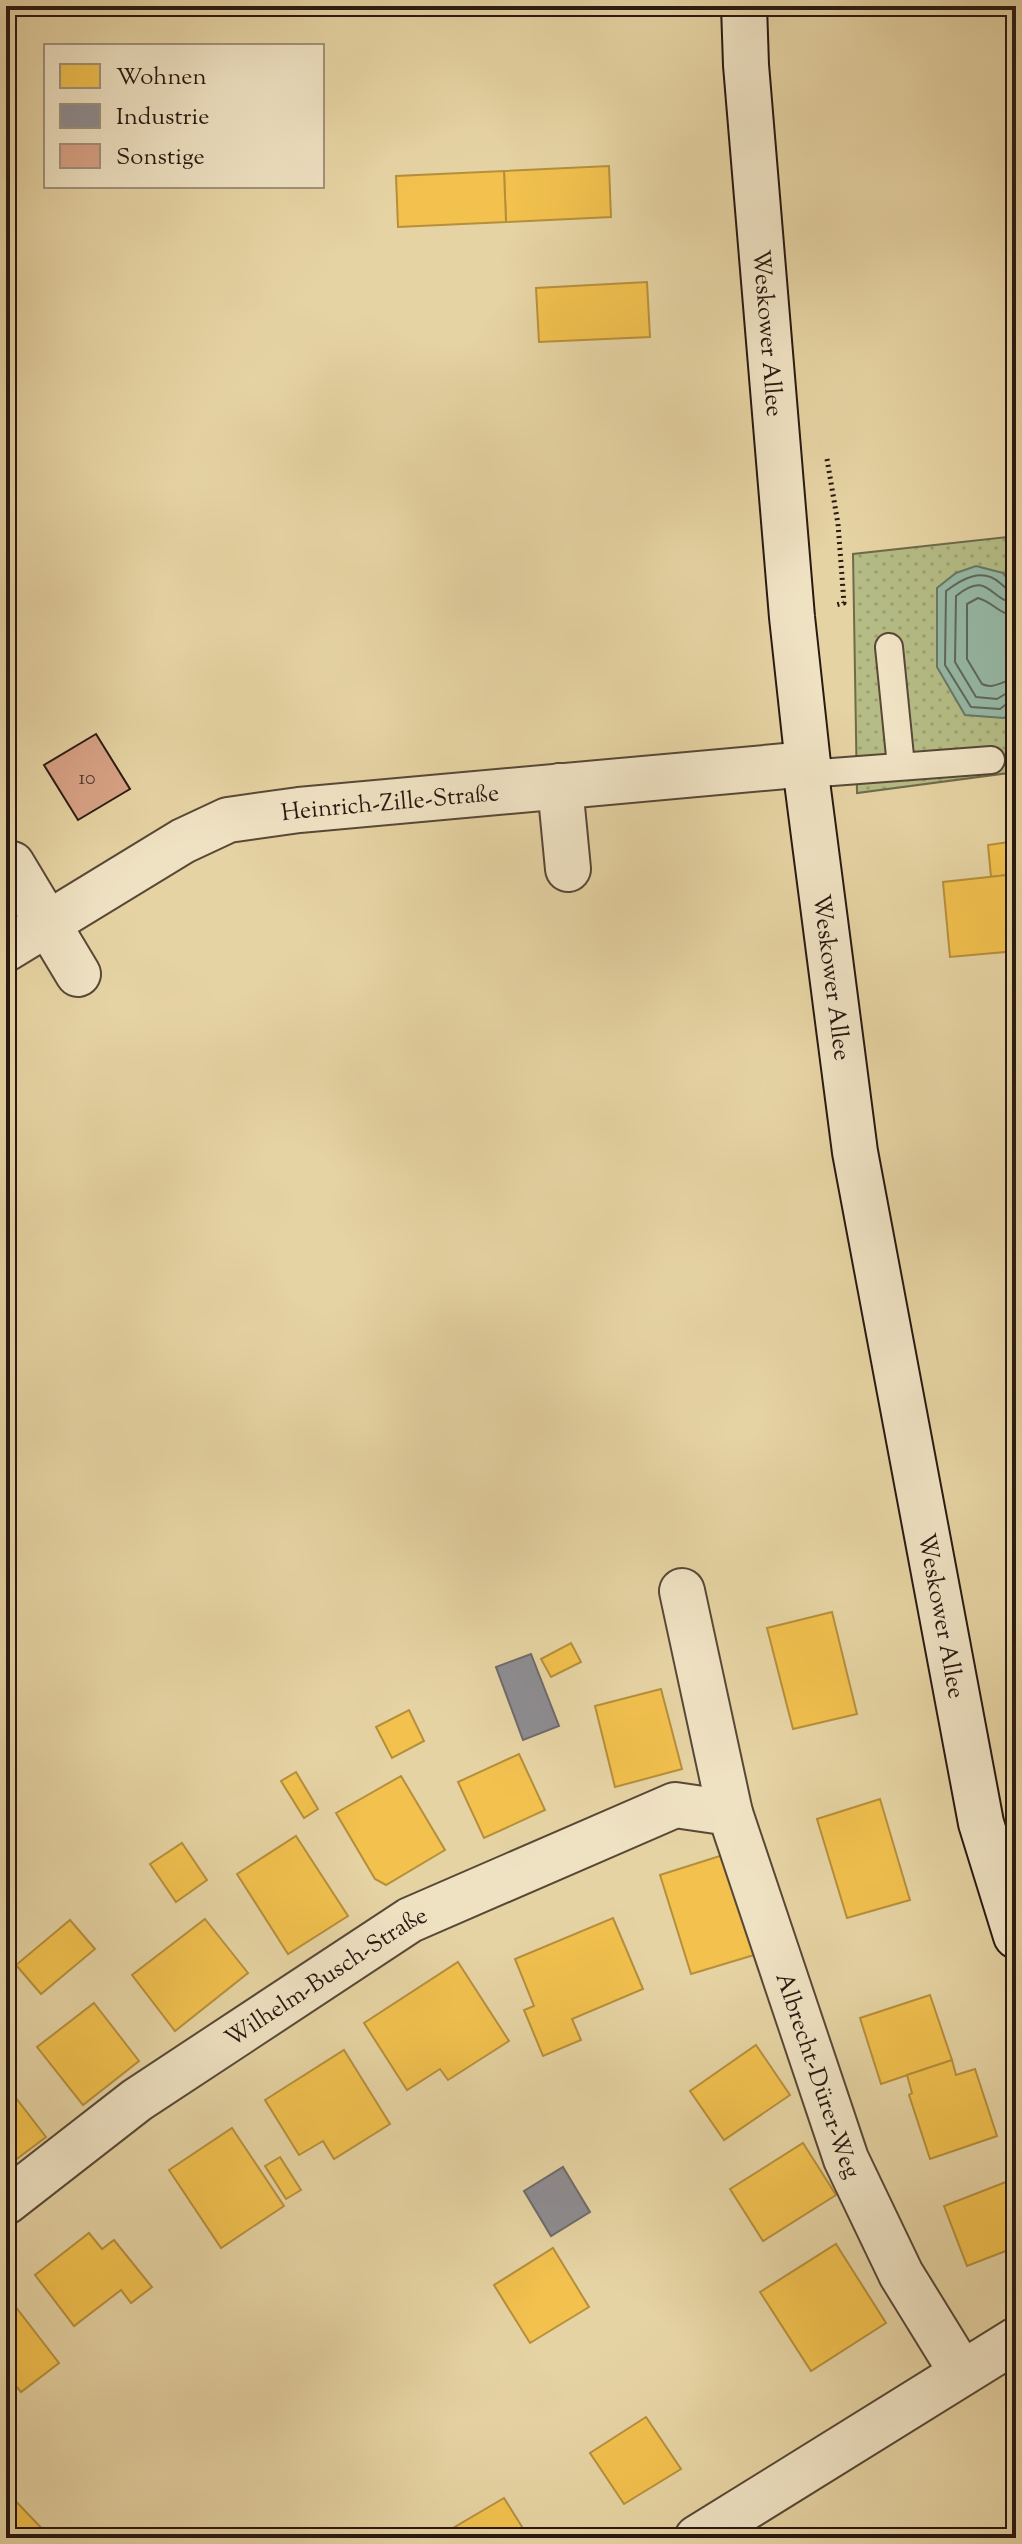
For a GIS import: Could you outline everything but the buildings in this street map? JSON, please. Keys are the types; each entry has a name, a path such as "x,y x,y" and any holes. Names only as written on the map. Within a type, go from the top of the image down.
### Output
{"street":[{"name":"Weskower Allee","path":"744,6 748,96 792,617 807,769 855,1152 981,1823 1016,1936"},
{"name":"Heinrich-Zille-Straße","path":"6,949 183,841 228,820 299,810 560,786 807,769"},
{"path":"560,786 568,869"},
{"path":"12,864 78,974"},
{"name":"Albrecht-Dürer-Weg","path":"682,1591 730,1813 846,2159 901,2274 962,2373"},
{"name":"Wilhelm-Busch-Straße","path":"6,2202 137,2100 410,1920 675,1805 730,1813"},
{"path":"697,2538 1016,2340"}],"lane":[{"path":"889,647 901,766"},
{"path":"807,769 991,760"}],"green space":[{"path":"1016,536 1016,772 857,793 853,554"}],"water":[{"path":"976,566 1003,573 1016,589 1016,707 1004,718 965,715 937,667 937,588 956,573"}]}
